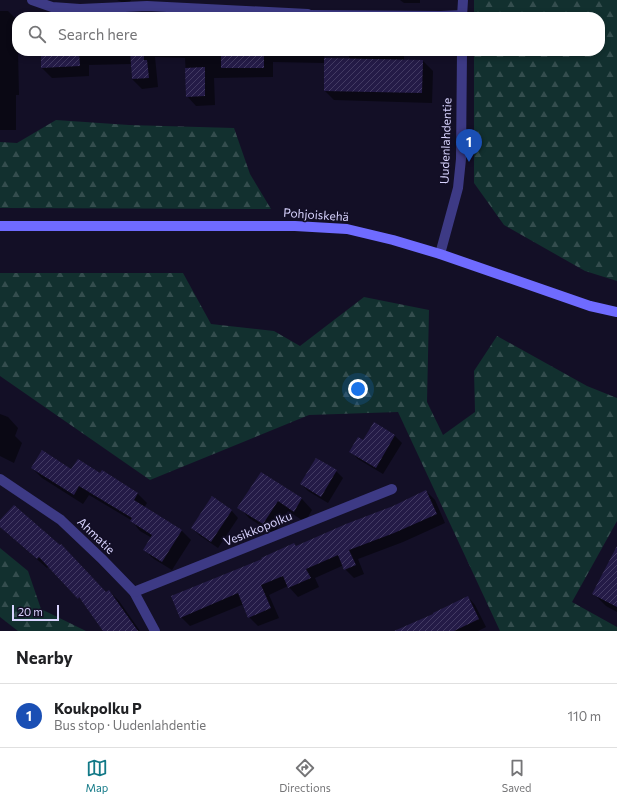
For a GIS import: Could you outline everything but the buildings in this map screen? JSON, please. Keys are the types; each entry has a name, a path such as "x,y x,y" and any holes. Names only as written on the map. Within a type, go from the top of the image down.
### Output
{"main road":[{"name":"Pohjoiskehä","path":"0,226 302,226 346,229 393,240 440,254 590,306 617,312"}],"street":[{"path":"32,0 52,7 80,9 148,3 279,12"},
{"path":"462,12 463,0"},
{"name":"Uudenlahdentie","path":"440,254 458,188 462,56"},
{"name":"Ahmatie","path":"0,479 61,520 101,558 134,592 156,631"},
{"name":"Vesikkopolku","path":"134,592 392,489"}],"green space":[{"path":"474,0 617,0 617,281 585,271 504,225 474,183 474,56 605,56 605,12 474,12"},
{"path":"56,120 129,125 234,128 250,174 271,209 0,208 0,142 17,143"},
{"path":"0,273 183,273 211,324 274,331 300,346 364,297 429,310 427,402 443,435 475,412 474,371 497,336 587,386 617,398 617,521 572,602 617,627 617,631 500,631 398,412 309,415 150,480 0,376"},
{"path":"0,548 28,571 41,609 86,631 18,631 0,617"}],"place":[{"name":"Koukpolku P","path":"469,162"}]}
